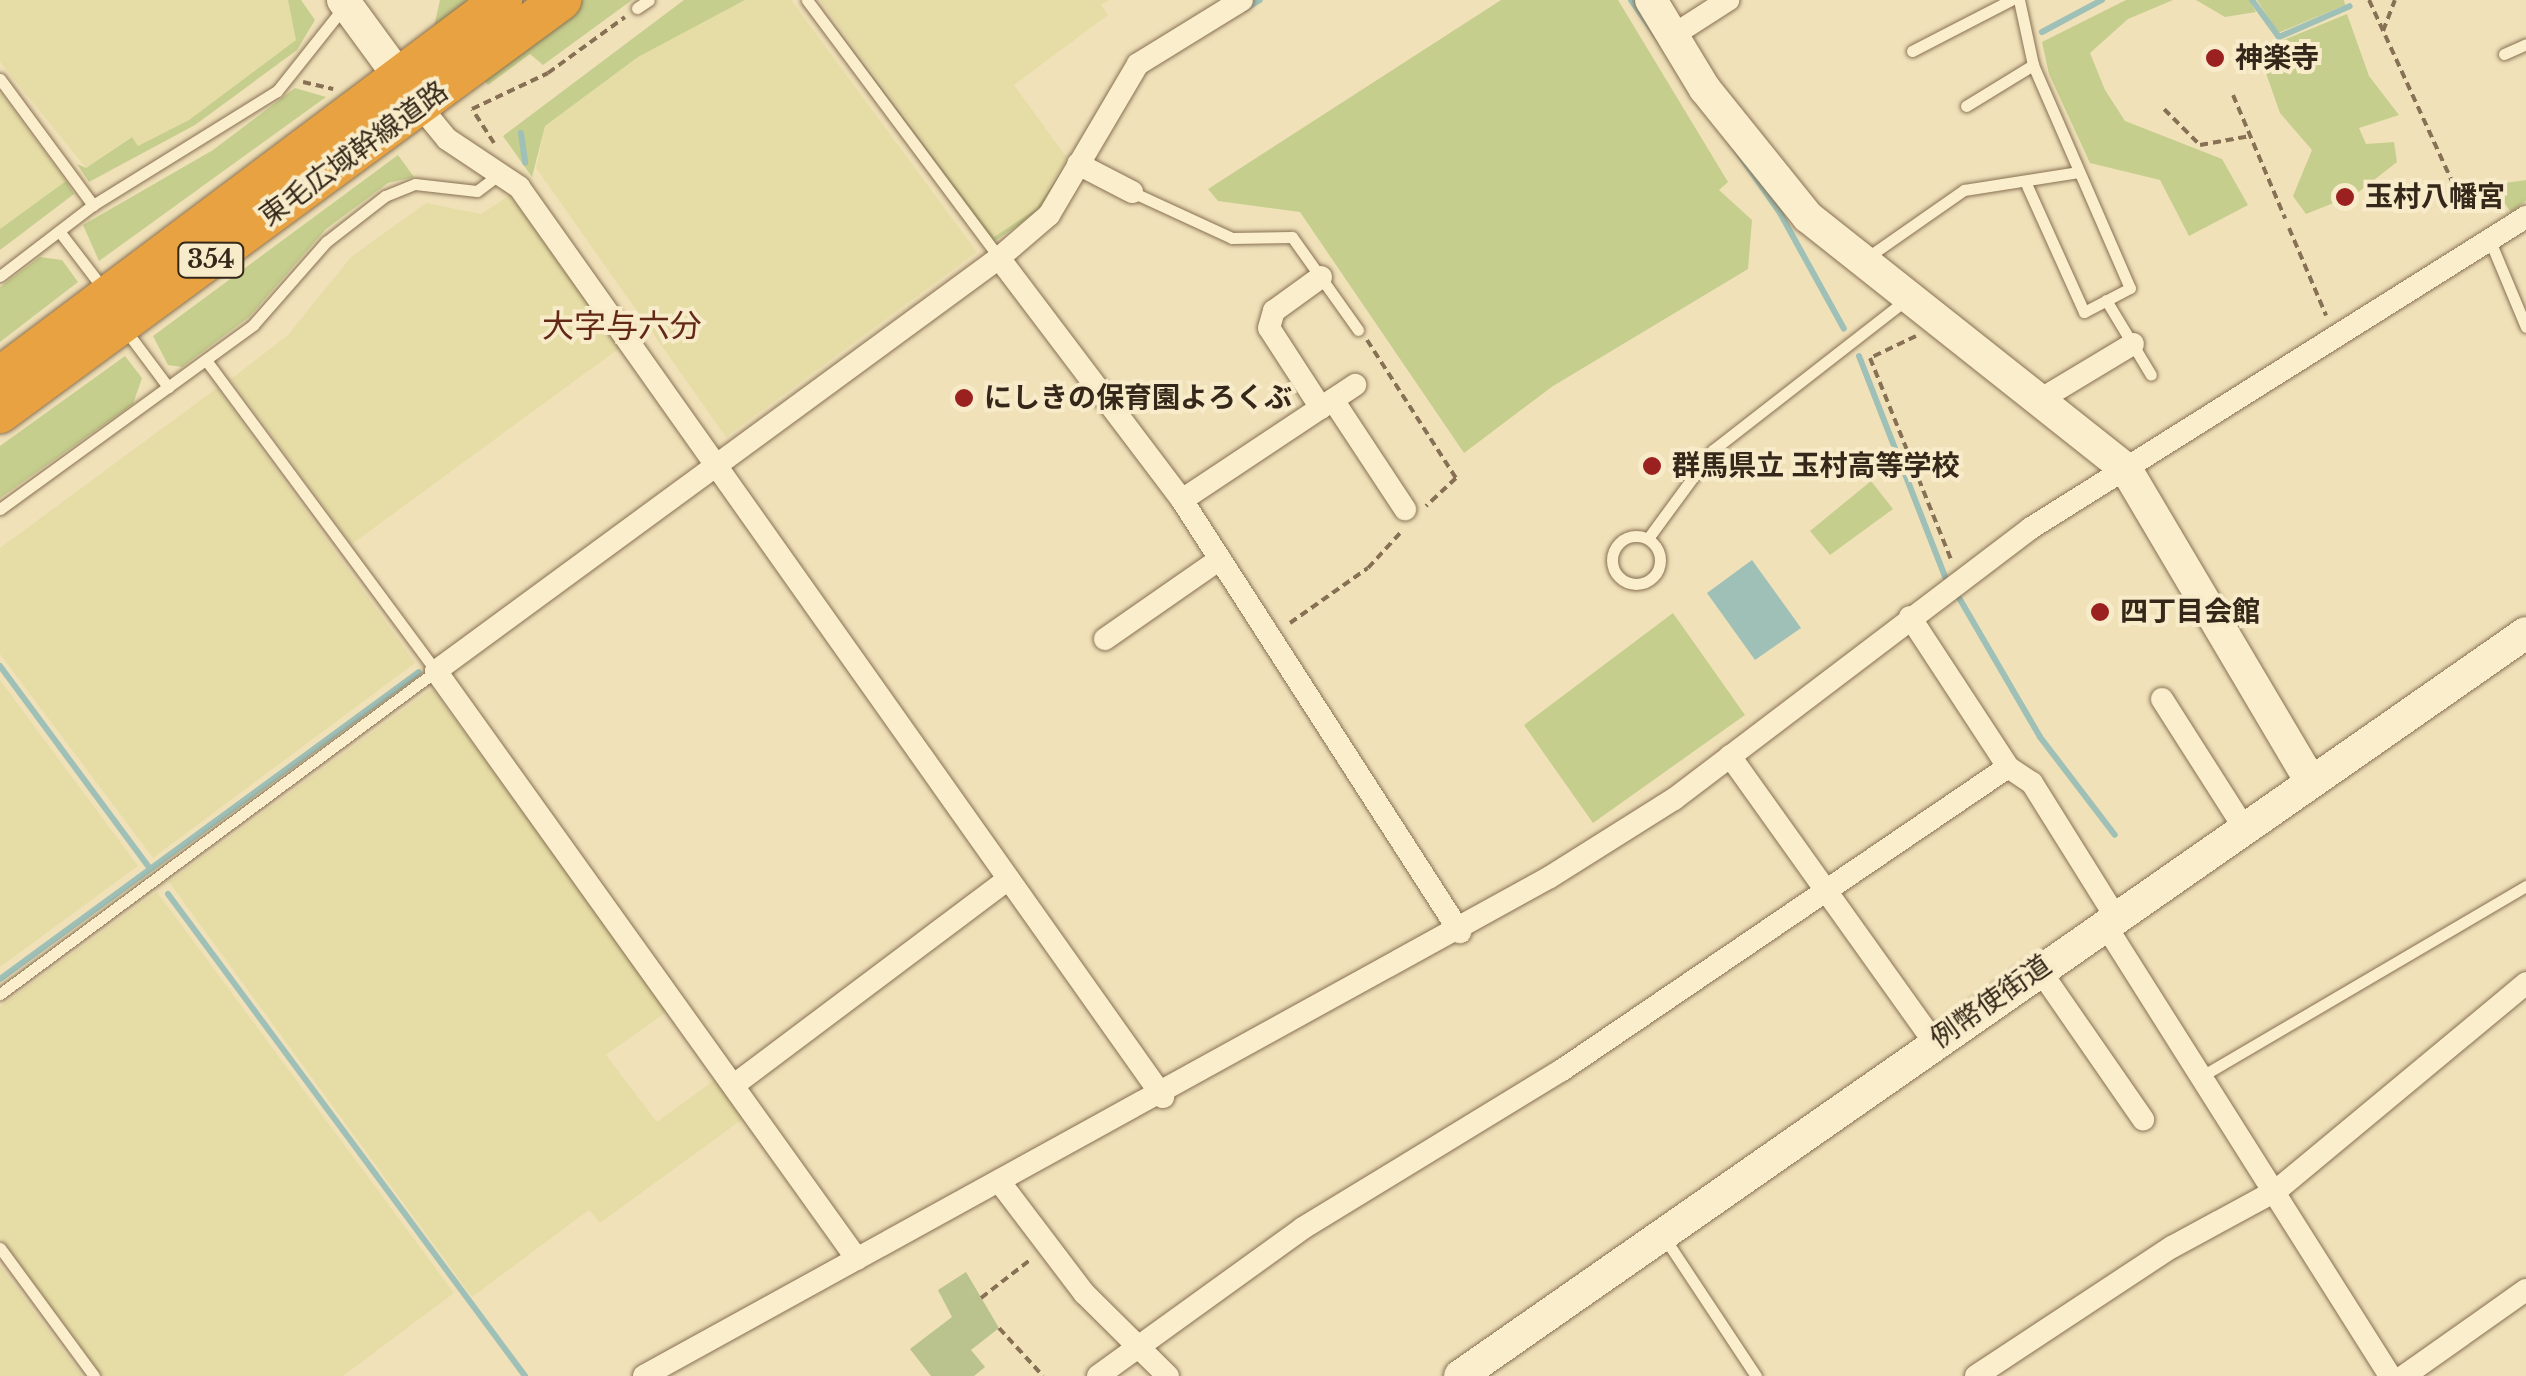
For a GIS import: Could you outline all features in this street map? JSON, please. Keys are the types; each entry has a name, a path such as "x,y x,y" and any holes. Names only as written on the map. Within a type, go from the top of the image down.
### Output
{"highway":[{"name":"東毛広域幹線道路","path":"409,90 502,0"},
{"name":"東毛広域幹線道路","path":"0,412 114,309 409,90 561,0"},
{"name":"東毛広域幹線道路","path":"0,377 114,309"}],"main road":[{"path":"1650,0 1780,186 1862,262 2043,398 2126,469 2309,779"},
{"path":"344,3 409,90"},
{"name":"例幣使街道","path":"1460,1376 2309,779 2526,632"}],"street":[{"path":"858,1258 436,671 999,258 1049,215 1138,64 1242,0"},
{"path":"1672,36 1728,0"},
{"path":"409,90 447,139 504,164 714,467 1163,1097"},
{"path":"1078,164 1132,192"},
{"path":"644,1376 1460,932 1730,756 1961,579 2126,469 2526,216"},
{"path":"999,258 1182,500 1460,932"},
{"path":"1321,276 1274,312 1269,328 1405,510"},
{"path":"2043,398 2133,344"},
{"path":"1182,500 1355,385"},
{"path":"1105,639 1220,559"},
{"path":"1910,617 2008,767 2032,782 2202,1076 2278,1190 2390,1376"},
{"path":"2162,699 2243,826"},
{"path":"1730,756 1934,1042"},
{"path":"1098,1376 1380,1176 1830,895 2008,767"},
{"path":"734,1085 1008,878"},
{"path":"2039,969 2143,1119"},
{"path":"1976,1376 2172,1247 2278,1190 2526,983"},
{"path":"999,1180 1045,1248 1168,1376"},
{"path":"2404,1376 2526,1290"}],"lane":[{"path":"638,8 650,0"},
{"path":"807,0 999,258"},
{"path":"1912,50 2011,0"},
{"path":"2019,0 2033,65 2130,288 2084,312 2027,186"},
{"path":"0,276 93,205 208,142 277,91 344,3"},
{"path":"2504,54 2526,44"},
{"path":"1966,106 2033,65"},
{"path":"0,79 93,205"},
{"path":"0,509 206,360 385,196 415,184 477,192 504,164"},
{"path":"1862,262 1964,190 2027,186 2079,172"},
{"path":"1132,192 1232,238 1292,236 1358,330"},
{"path":"59,231 168,387"},
{"path":"2490,241 2526,327"},
{"path":"1649,537 1660,565 1636,584 1614,581 1620,547 1649,537 1713,450 1908,298"},
{"path":"2106,300 2152,375"},
{"path":"0,994 436,671 206,360"},
{"path":"2202,1076 2526,886"},
{"path":"1662,1233 1756,1376"},
{"path":"0,1248 94,1376"}],"path":[{"path":"2369,0 2466,212"},
{"path":"2383,31 2394,0"},
{"path":"504,164 472,108 548,74 638,8"},
{"path":"304,82 343,91"},
{"path":"2233,95 2284,218"},
{"path":"2164,109 2200,145 2250,136"},
{"path":"2289,228 2336,338"},
{"path":"1937,320 1870,358 1961,579"},
{"path":"981,1298 1045,1248"},
{"path":"999,1328 1043,1376"}],"shaded area":[{"path":"0,0 288,0 297,41 189,120 138,146 131,137 86,168 0,62"},
{"path":"745,0 791,0 977,252 726,437 536,168 545,126 638,57"},
{"path":"820,0 1109,0 1101,5 1108,15 1014,85 1067,158 1036,209 994,237"},
{"path":"0,93 66,181 0,229"},
{"path":"510,195 621,347 352,544 231,379 288,335 351,257 426,203 481,214"},
{"path":"217,388 415,663 153,858 0,654 0,548"},
{"path":"0,680 138,866 0,967"},
{"path":"432,689 669,1010 606,1055 657,1122 717,1078 744,1118 600,1223 589,1210 472,1297 169,882"},
{"path":"157,892 454,1293 343,1376 102,1376 0,1237 0,1007"},
{"path":"0,1266 82,1376 0,1376"}],"green space":[{"path":"288,0 301,0 315,20 297,50 195,125 89,182 77,164 86,168 132,137 138,146 189,120 296,40"},
{"path":"440,0 481,0 432,36"},
{"path":"583,0 632,0 543,65 530,54 488,85 481,76"},
{"path":"684,0 745,0 638,57 545,126 532,177 503,136"},
{"path":"815,0 994,237 1036,209 1072,156 1042,209 992,243"},
{"path":"1501,0 1618,0 1728,182 1719,190 1752,220 1748,269 1553,386 1464,453 1300,212 1218,201 1208,189"},
{"path":"2126,0 2173,0 2128,19 2090,53 2105,90 2125,121 2222,159 2248,205 2189,236 2160,180 2090,163 2049,74 2042,42"},
{"path":"2196,0 2249,0 2256,12 2225,17"},
{"path":"2257,0 2344,0 2345,5 2278,33"},
{"path":"2347,14 2369,76 2399,115 2359,128 2366,144 2394,142 2397,162 2356,194 2306,214 2293,196 2312,150 2280,113 2262,62 2276,43"},
{"path":"295,88 326,97 99,261 83,225 213,150"},
{"path":"398,155 414,177 388,183 326,229 249,317 182,367 168,365 153,336"},
{"path":"2526,180 2526,201 2511,212 2491,185"},
{"path":"66,181 74,194 0,250 0,229"},
{"path":"40,257 62,260 78,282 0,342 0,287"},
{"path":"125,356 142,378 133,404 0,498 0,446"},
{"path":"1871,481 1893,509 1830,555 1810,531"},
{"path":"1673,613 1745,715 1593,823 1524,725"},
{"path":"966,1272 999,1328 971,1350 985,1367 974,1376 931,1376 910,1349 952,1317 938,1290"}],"water":[{"path":"1752,560 1801,628 1755,660 1707,593"}],"waterway":[{"path":"1245,9 1260,0"},
{"path":"1631,0 1780,213 1844,329"},
{"path":"2042,32 2102,0"},
{"path":"2252,0 2279,37 2350,6"},
{"path":"521,133 525,163"},
{"path":"1859,356 1946,579"},
{"path":"1958,596 2040,737 2115,835"},
{"path":"0,666 150,869"},
{"path":"0,979 419,672"},
{"path":"168,894 525,1376"}],"place":[{"name":"神楽寺","path":"2215,58"},
{"name":"玉村八幡宮","path":"2345,197"},
{"name":"にしきの保育園よろくぶ","path":"964,398"},
{"name":"群馬県立 玉村高等学校","path":"1652,466"},
{"name":"四丁目会館","path":"2100,612"}],"district":[{"name":"大字与六分","path":"622,326"}]}
